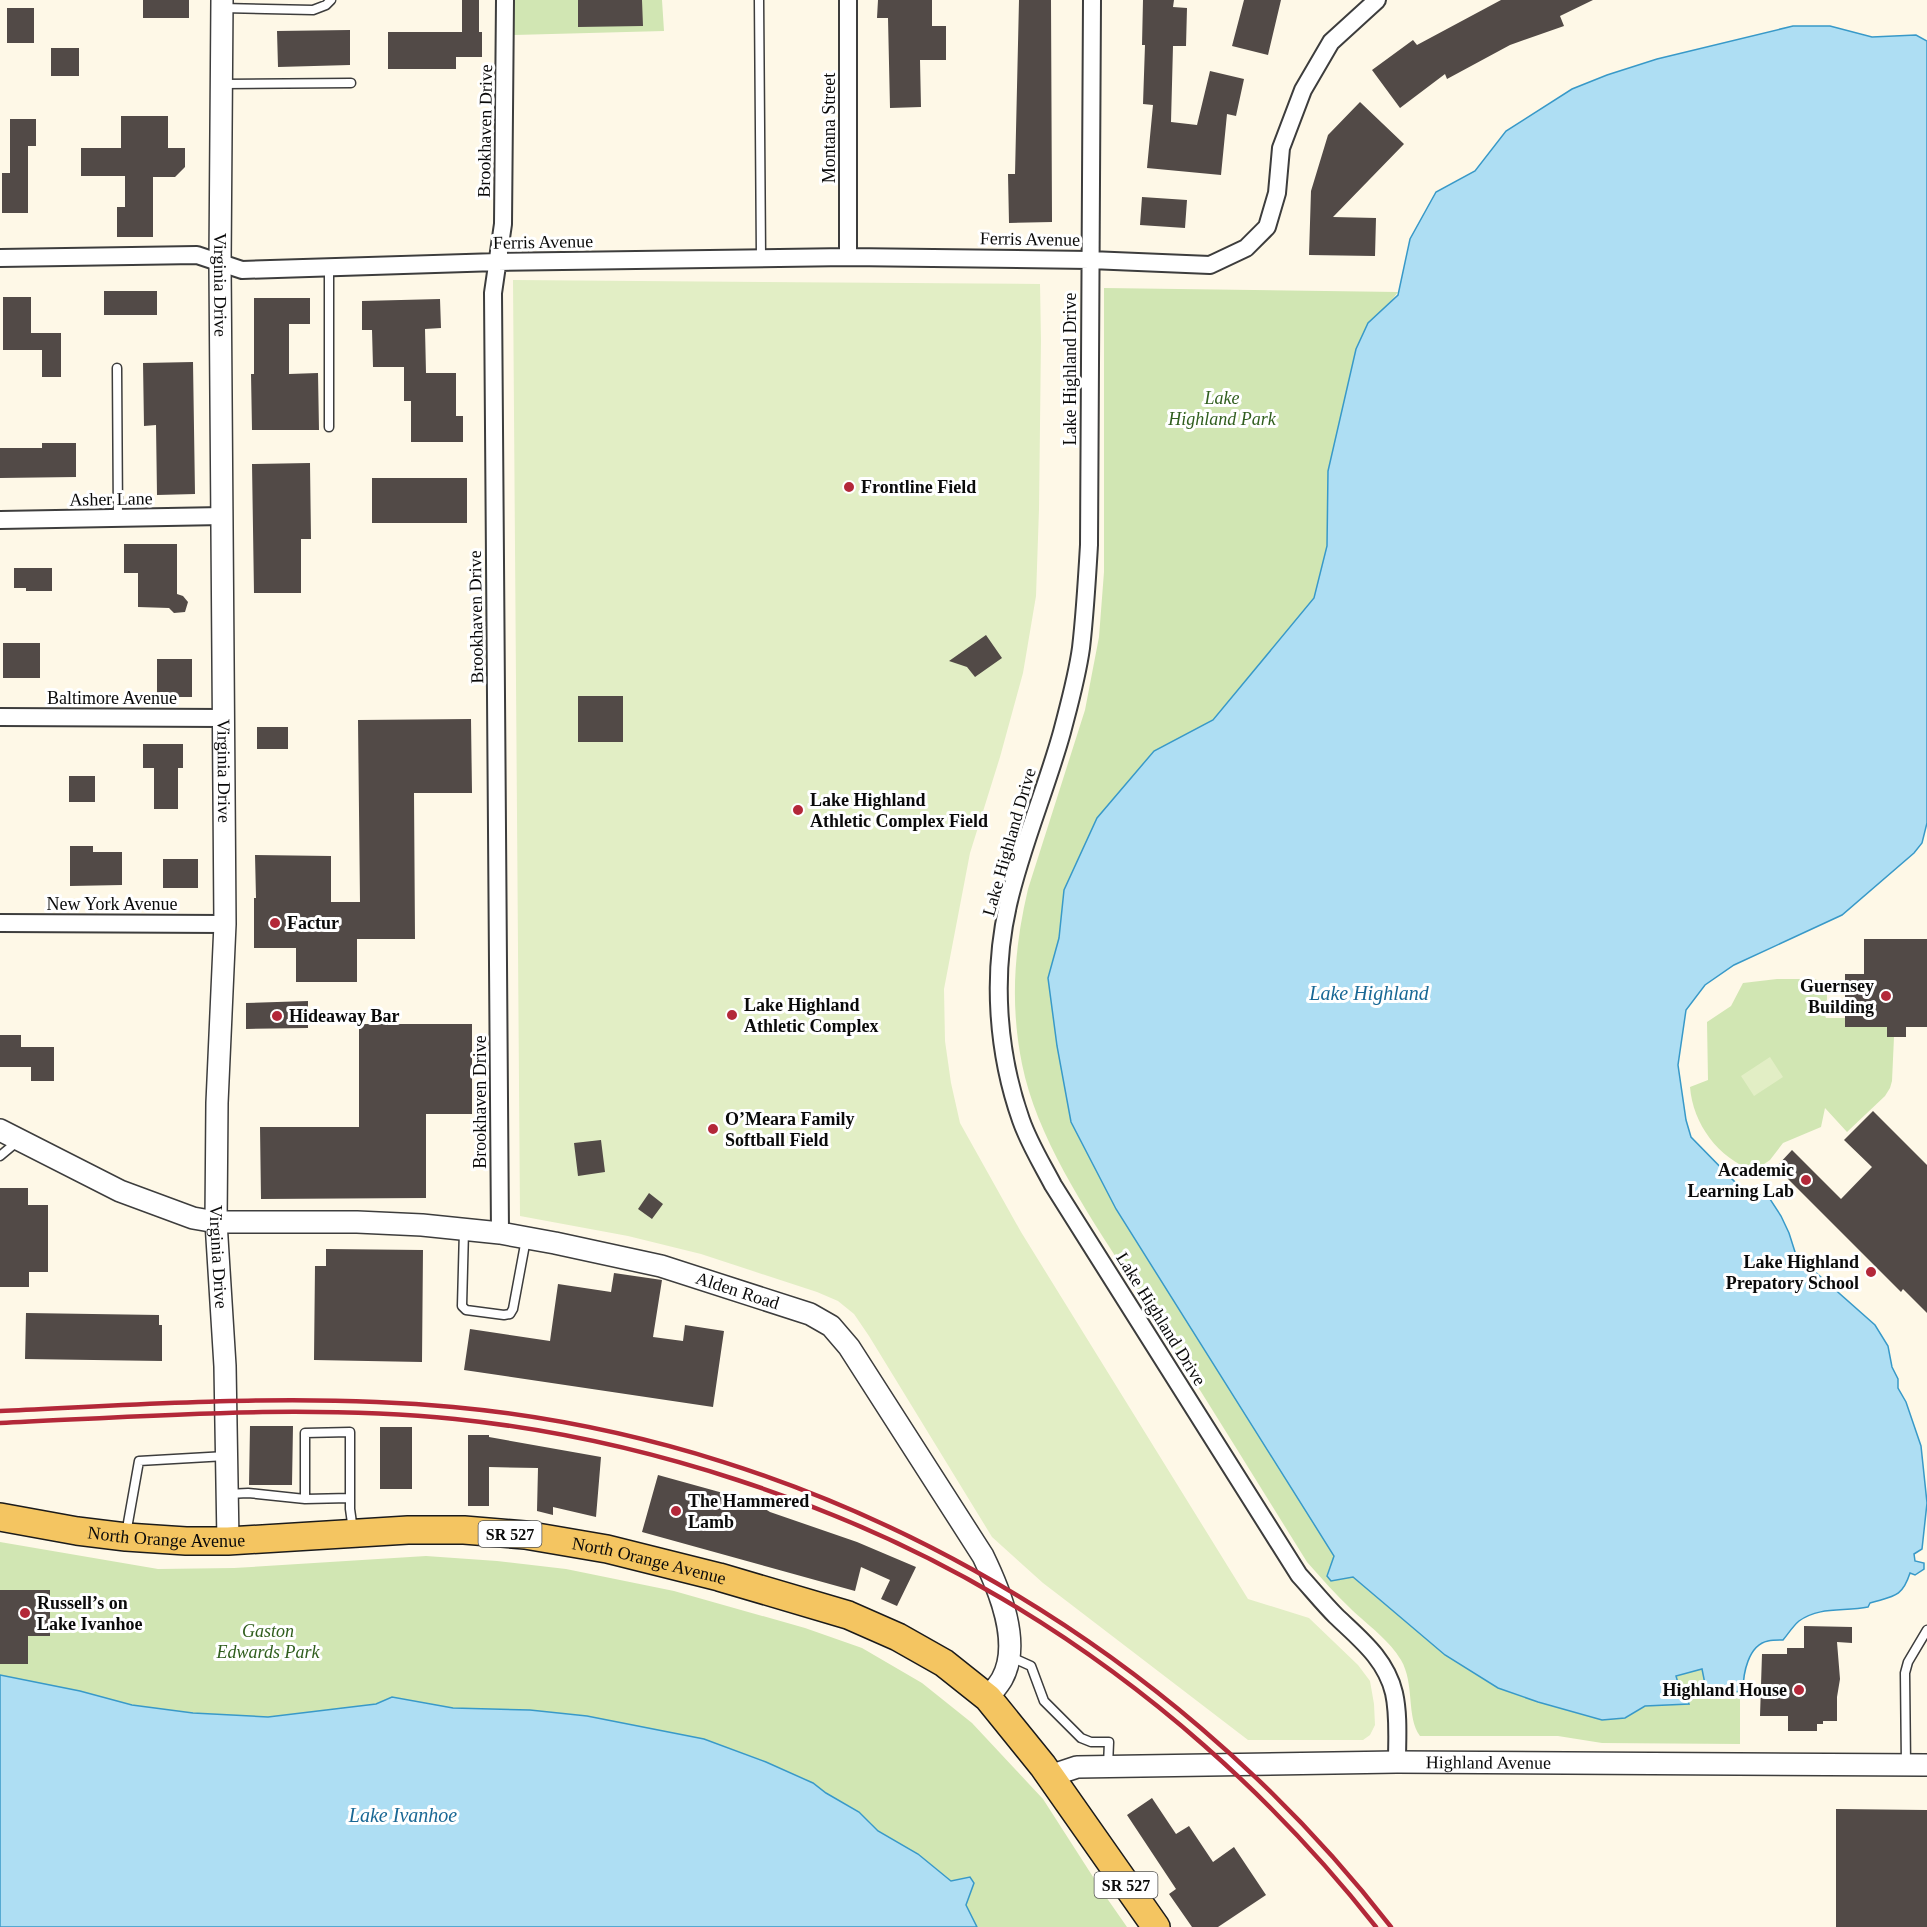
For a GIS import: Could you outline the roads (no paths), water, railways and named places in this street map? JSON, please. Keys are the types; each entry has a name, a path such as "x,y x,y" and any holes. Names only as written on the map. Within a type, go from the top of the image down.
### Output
{"main road":[{"name":"North Orange Avenue","path":"0,1517 126,1537 228,1541 408,1530 464,1530 525,1535 607,1549 719,1577 848,1615 898,1637 944,1663 988,1698 1050,1776 1156,1927"}],"street":[{"name":"Brookhaven Drive","path":"500,1233 493,304 503,224 505,0"},
{"name":"Montana Street","path":"848,0 848,257"},
{"name":"Lake Highland Drive","path":"1092,0 1089,544 1086,603 1081,651 1061,735 1008,906 999,985 1004,1054 1021,1121 1053,1185 1299,1575 1334,1614 1373,1650 1382,1664 1394,1692 1397,1762"},
{"name":"Ferris Avenue","path":"0,258 197,255 242,270 498,262 848,257 1090,260 1210,265 1246,248 1267,227 1277,193 1281,148 1303,90 1331,42 1377,0"},
{"name":"Virginia Drive","path":"222,4 220,264 225,924 217,1103 216,1222 225,1366 228,1541"},
{"name":"Asher Lane","path":"0,520 223,516"},
{"name":"Baltimore Avenue","path":"0,717 223,718"},
{"name":"New York Avenue","path":"0,923 225,924"},
{"name":"Alden Road","path":"0,1130 120,1191 193,1218 216,1222 357,1222 422,1225 500,1233 661,1266 810,1314 831,1326 849,1347 983,1556 996,1582 1007,1620 1009,1642 1003,1678 988,1698"},
{"name":"Highland Avenue","path":"1050,1776 1077,1767 1397,1762 1917,1765"}],"lane":[{"path":"222,4 313,10 331,0"},
{"path":"759,0 761,258"},
{"path":"221,84 351,82"},
{"path":"329,267 329,427"},
{"path":"117,368 118,518"},
{"path":"0,1156 20,1139"},
{"path":"464,1230 462,1306 466,1310 504,1315 510,1314 513,1309 526,1238"},
{"path":"305,1499 305,1433 350,1432 350,1498 353,1533"},
{"path":"126,1537 139,1461 226,1456"},
{"path":"227,1494 248,1493 305,1499 350,1498"},
{"path":"1917,1765 1905,1673 1908,1662 1927,1630"},
{"path":"1008,1655 1031,1666 1044,1701 1081,1738 1092,1742 1109,1742 1108,1767"}],"water":[{"name":"Lake Highland","path":"1793,26 1830,26 1872,37 1916,35 1927,41 1927,823 1922,843 1914,853 1842,915 1734,965 1705,985 1686,1010 1678,1065 1686,1120 1691,1137 1738,1185 1770,1199 1789,1233 1796,1255 1875,1325 1888,1346 1892,1367 1898,1379 1898,1388 1906,1402 1921,1446 1927,1503 1922,1549 1914,1554 1915,1561 1924,1563 1924,1569 1915,1575 1910,1573 1904,1587 1896,1595 1870,1603 1868,1607 1815,1613 1799,1621 1783,1640 1761,1644 1751,1654 1748,1661 1743,1691 1707,1694 1702,1669 1676,1676 1680,1690 1685,1692 1689,1704 1645,1706 1625,1718 1602,1720 1498,1688 1445,1655 1353,1577 1331,1581 1327,1576 1334,1556 1116,1209 1071,1122 1057,1046 1048,978 1059,938 1064,890 1097,818 1154,751 1213,720 1314,598 1327,546 1328,471 1356,349 1368,323 1398,295 1410,239 1436,192 1475,171 1506,131 1572,89 1657,59"},
{"name":"Lake Ivanhoe","path":"0,1675 80,1691 132,1705 193,1713 268,1717 376,1704 392,1697 453,1708 530,1710 587,1716 704,1739 766,1762 813,1783 859,1812 878,1831 918,1854 951,1881 970,1877 974,1883 966,1905 977,1927 0,1927"}],"railway":[{"path":"0,1411 283,1400 453,1407 589,1427 723,1462 852,1510 975,1571 1092,1644 1201,1728 1301,1823 1391,1927"},
{"path":"0,1423 284,1412 341,1412 455,1419 525,1428 667,1459 737,1480 807,1505 939,1564 1001,1598 1106,1667 1204,1745 1250,1788 1294,1832 1376,1927"}],"place":[{"name":"Frontline Field","path":"849,487"},
{"name":"Lake Highland Athletic Complex Field","path":"798,810"},
{"name":"Factur","path":"275,923"},
{"name":"Guernsey Building","path":"1886,996"},
{"name":"Lake Highland Athletic Complex","path":"732,1015"},
{"name":"Hideaway Bar","path":"277,1016"},
{"name":"O’Meara Family Softball Field","path":"713,1129"},
{"name":"Academic Learning Lab","path":"1806,1180"},
{"name":"Lake Highland Prepatory School","path":"1871,1272"},
{"name":"The Hammered Lamb","path":"676,1511"},
{"name":"Russell’s on Lake Ivanhoe","path":"25,1613"},
{"name":"Highland House","path":"1799,1690"}],"park label":[{"name":"Lake Highland Park","path":"1222,408"},
{"name":"Gaston Edwards Park","path":"268,1641"}]}
